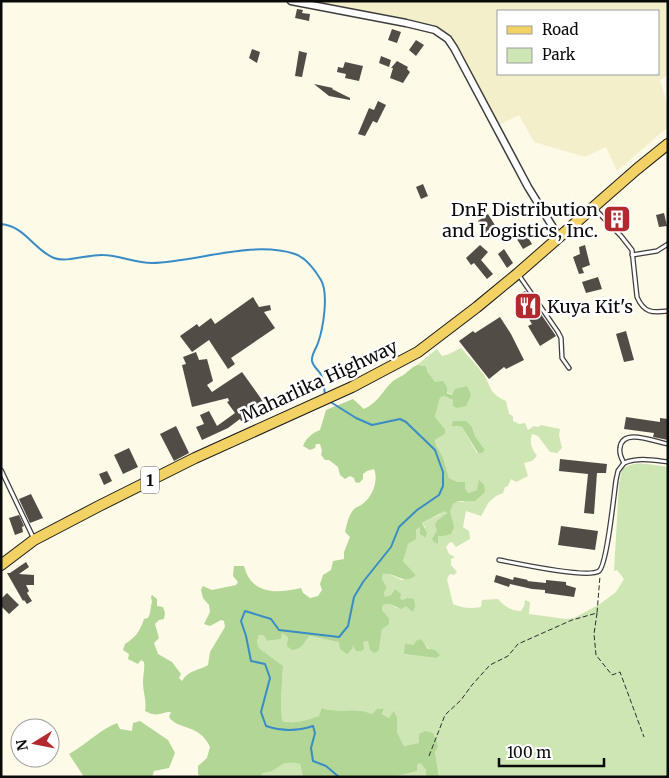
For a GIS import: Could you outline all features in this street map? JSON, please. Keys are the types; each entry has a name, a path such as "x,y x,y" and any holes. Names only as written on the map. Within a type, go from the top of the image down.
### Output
{"main road":[{"name":"Maharlika Highway","path":"1,565 34,540 195,458 306,409 418,352 518,274 668,144"}],"street":[{"path":"291,1 406,22 438,31 444,35 454,48 528,187 559,237"}],"lane":[{"path":"593,208 630,246 640,302 645,310 650,312 668,312"},
{"path":"632,255 657,251 668,244"},
{"path":"518,274 558,332 561,338 562,358 569,368"},
{"path":"624,463 621,458 620,449 621,442 627,437 668,444"},
{"path":"499,560 578,573 598,572 601,570 607,547 618,471 624,463 632,460 647,459 668,462"},
{"path":"1,470 34,540"}],"path":[{"path":"599,580 594,634 596,655 612,675 620,672 644,737"},
{"path":"429,756 445,715 461,700 490,665 508,656 518,644 572,620 597,613"}],"shaded area":[{"path":"311,1 668,1 668,75 660,80 668,106 668,127 617,171 606,147 585,157 534,142 519,115 499,125 453,41 438,29 427,24"}],"green space":[{"path":"461,348 484,375 494,393 506,401 509,414 513,416 513,421 519,424 525,423 528,430 534,426 538,427 541,425 560,429 559,435 562,448 557,453 550,452 538,436 532,434 532,446 537,456 532,461 524,463 528,476 516,482 511,479 503,493 489,502 481,516 466,511 463,527 469,531 470,539 456,547 452,542 446,547 449,554 455,557 451,559 451,565 457,572 454,575 450,574 447,579 453,604 467,608 477,608 481,607 482,600 498,599 508,608 521,611 525,600 530,602 529,614 566,619 574,618 600,604 616,592 624,579 617,570 614,571 619,484 622,469 638,463 668,467 668,777 439,777 435,752 420,743 404,746 397,732 397,718 389,718 382,714 384,710 372,714 360,711 329,710 323,708 316,719 306,722 282,721 283,666 259,648 257,642 259,635 263,635 269,641 280,639 282,633 305,643 308,636 352,644 368,641 379,650 382,629 389,618 382,610 383,605 390,604 397,608 406,605 413,611 400,599 395,589 391,595 385,597 384,593 387,587 382,579 383,574 387,573 402,580 416,575 403,561 407,547 414,534 420,526 420,534 425,538 425,527 422,523 445,510 447,513 440,523 437,536 452,518 449,511 453,504 457,501 463,502 477,490 468,493 458,482 449,478 443,457 435,440 445,434 445,429 435,417 440,398 444,396 453,400 467,386 453,395 436,383 426,366 417,365 437,349 442,356","holes":["453,421 472,427 475,436 485,450 477,453 462,427 456,427","425,644 436,658 404,654 414,645"]},
{"path":"417,365 426,366 435,382 443,381 447,387 447,393 452,395 455,389 467,386 471,395 466,406 457,408 453,406 453,400 444,396 440,398 435,417 445,429 445,434 435,440 443,457 449,478 458,482 465,482 465,489 468,493 477,490 479,480 484,485 485,492 475,501 458,501 453,504 450,511 454,527 451,534 438,536 438,544 432,539 437,531 435,525 447,513 445,511 422,523 427,533 425,538 420,534 420,527 416,530 416,539 408,544 403,561 416,575 403,579 383,574 382,579 387,587 384,593 385,597 391,595 395,589 401,594 400,599 414,599 415,606 413,612 406,606 401,609 390,604 383,605 382,610 389,618 389,624 382,629 379,650 375,653 370,650 368,641 363,642 364,649 361,651 356,651 353,645 347,654 340,649 339,642 309,636 302,646 292,650 287,646 288,637 282,633 281,639 268,641 263,635 259,635 257,642 259,648 283,666 282,721 296,722 310,719 319,716 322,708 328,710 360,711 372,714 377,709 384,709 382,714 389,718 394,711 397,718 397,732 404,746 419,743 419,734 425,731 433,733 438,746 435,752 439,777 426,777 426,770 420,763 417,765 417,771 394,777 303,777 300,764 287,763 263,773 260,777 201,777 198,774 198,766 207,758 210,747 200,734 173,721 169,717 171,712 156,714 145,711 144,662 141,660 138,664 128,659 129,654 123,650 125,644 137,633 144,619 148,618 152,595 157,599 157,606 163,607 165,613 164,619 159,620 155,624 159,638 154,643 158,654 172,662 181,674 179,678 182,681 190,673 208,665 210,652 225,627 224,621 221,620 210,626 204,624 210,612 209,605 203,598 201,590 203,586 212,590 236,585 238,582 233,576 234,566 244,566 253,583 267,590 284,591 301,588 303,593 310,598 318,596 322,590 320,584 323,575 331,570 333,561 344,559 344,552 350,537 345,532 349,517 354,509 365,502 371,494 376,479 374,469 363,474 363,479 359,483 355,482 354,478 350,476 345,479 340,475 338,467 329,460 325,460 321,455 320,444 316,444 315,448 310,450 303,446 310,436 320,430 326,410 353,399 364,409 377,400 393,381"},
{"path":"453,421 466,421 472,427 475,436 485,450 482,453 478,453 462,427 452,426"},
{"path":"421,639 428,649 435,650 440,655 436,658 404,654 405,644 414,645 416,641"},
{"path":"140,721 168,740 175,753 169,768 154,771 152,777 84,777 69,754 110,726 117,723 120,729 132,731 133,723"},
{"path":"291,762 300,764 303,777 260,777 263,773"},
{"path":"420,763 426,770 426,777 394,777 417,771 417,765"}],"building":[{"path":"297,9 303,10 302,13 310,14 309,21 295,18"},
{"path":"392,29 401,32 397,43 388,40"},
{"path":"416,40 424,45 416,56 409,50"},
{"path":"252,49 260,52 257,63 249,58"},
{"path":"299,51 307,53 302,77 295,76"},
{"path":"381,56 391,60 389,67 379,63"},
{"path":"397,61 408,67 407,69 410,72 403,83 390,78 393,68 391,68"},
{"path":"345,62 363,66 359,81 345,78 346,74 337,72 338,67 343,68"},
{"path":"314,84 333,88 350,98 350,100 329,96"},
{"path":"378,101 386,105 377,123 373,121 365,136 358,134 369,108 374,110"},
{"path":"423,184 428,196 421,199 416,187"},
{"path":"664,213 667,226 659,227 656,215"},
{"path":"488,214 498,230 487,236 478,221"},
{"path":"524,231 532,244 523,249 515,236"},
{"path":"480,245 488,252 481,260 493,274 487,279 474,263 471,265 466,258"},
{"path":"585,245 590,265 582,268 584,273 579,274 573,257 580,254 579,247"},
{"path":"504,249 513,263 507,268 498,254"},
{"path":"598,277 602,289 586,293 582,282"},
{"path":"525,291 556,336 540,346 528,326 532,324 515,297"},
{"path":"253,297 259,307 270,305 271,310 264,312 275,328 231,358 235,364 228,369 209,340 192,352 180,336 197,324 199,327 211,318 215,324"},
{"path":"500,317 524,360 506,369 504,367 489,379 459,341 473,331 475,333"},
{"path":"626,331 634,360 624,362 616,334"},
{"path":"196,352 199,360 207,359 213,381 207,385 212,392 242,372 267,407 260,413 241,421 240,419 228,428 202,440 196,427 204,424 200,415 209,411 217,426 235,413 227,402 229,401 228,398 192,407 182,365 186,364 183,357"},
{"path":"626,417 660,422 660,418 668,419 668,440 653,437 654,433 624,429"},
{"path":"176,426 189,453 174,461 160,434"},
{"path":"129,448 138,467 123,474 114,455"},
{"path":"560,459 607,464 606,473 597,473 594,514 584,513 588,474 559,471"},
{"path":"107,471 112,481 104,485 99,474"},
{"path":"31,494 43,518 30,523 19,499"},
{"path":"19,515 24,526 22,527 23,532 15,535 9,518"},
{"path":"561,526 598,531 595,550 558,545"},
{"path":"26,562 29,567 19,574 34,575 34,585 26,585 29,591 27,593 32,601 27,604 23,601 7,573 10,573"},
{"path":"496,575 513,580 514,577 527,581 546,583 546,580 566,582 566,585 576,588 574,597 545,593 545,590 510,584 509,587 494,582"},
{"path":"7,593 19,605 9,614 1,606 1,599"}],"waterway":[{"path":"1,224 17,229 41,250 59,259 103,255 152,263 261,249 278,250 299,256 313,268 321,280 325,294 320,337 312,359 322,378 325,395"},
{"path":"329,401 356,418 372,425 400,419 406,422 435,450 443,472 443,486 439,495 417,510 399,527 391,547 363,582 354,597 348,626 339,637 279,630 271,619 245,611 241,621 251,661 265,664 270,678 261,712 266,726 290,730 313,726 315,733 311,748 313,761 326,766 339,777"}],"place":[{"name":"DnF Distribution and Logistics, Inc.","path":"617,219"},
{"name":"Kuya Kit's","path":"528,306"}]}
